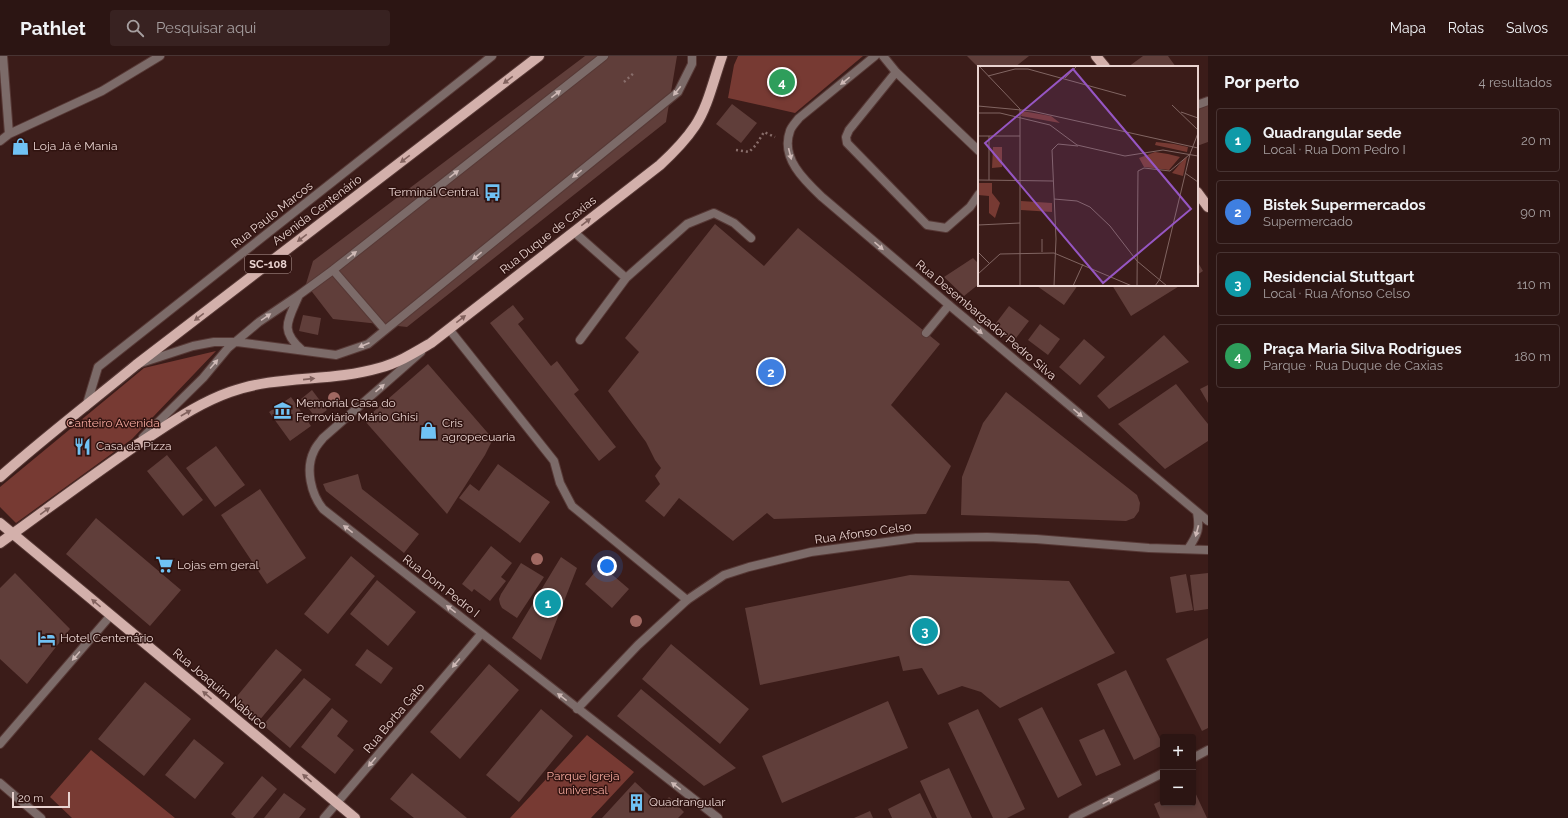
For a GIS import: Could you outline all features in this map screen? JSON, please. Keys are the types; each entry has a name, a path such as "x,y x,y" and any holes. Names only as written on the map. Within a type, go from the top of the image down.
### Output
{"main road":[{"name":"Avenida Centenário","path":"0,476 136,365 539,56"},
{"name":"Rua Duque de Caxias","path":"431,343 660,165 680,146 696,124 706,102 722,56"},
{"path":"1096,56 1103,66"},
{"path":"1198,193 1208,207"},
{"path":"0,543 128,451 184,413 210,400 231,391 256,385 378,369 398,362 431,343"},
{"name":"Rua Joaquim Nabuco","path":"0,522 355,818"}],"street":[{"path":"3,56 9,134"},
{"path":"0,141 9,134 102,91 160,56"},
{"name":"Rua Paulo Marcos","path":"86,407 98,367 492,56"},
{"path":"128,451 193,388 228,348 259,322 333,270 604,56"},
{"path":"136,365 193,346 214,342 237,342 336,354 368,344 678,92 692,64 692,56"},
{"name":"Rua Desembargador Pedro Silva","path":"875,56 799,118 790,130 788,144 793,165 806,181 949,306 1208,521"},
{"path":"882,56 896,72 978,150"},
{"path":"896,72 849,130 846,137 848,143 927,225 946,228 970,207 978,195"},
{"path":"1198,105 1208,101"},
{"path":"580,340 626,278 687,224 714,213 734,223 751,238"},
{"path":"574,232 626,278"},
{"path":"333,270 385,330"},
{"path":"299,295 287,325 288,333 293,342 303,351"},
{"path":"926,333 949,306"},
{"path":"449,329 554,461 560,483 572,506 687,600"},
{"name":"Rua Dom Pedro I","path":"431,343 324,438 314,451 311,461 311,483 316,500 323,509 481,634 718,818"},
{"path":"1188,549 1198,532 1199,523 1197,512"},
{"name":"Rua Afonso Celso","path":"577,709 638,645 687,600 724,575 749,567 811,552 916,538 987,537 1149,548 1208,550"},
{"path":"0,744 111,616"},
{"name":"Rua Borba Gato","path":"324,818 481,634"},
{"path":"1196,756 1208,750"},
{"path":"1073,818 1160,774"},
{"path":"0,783 41,818"}],"path":[{"path":"624,82 634,72"},
{"path":"736,150 749,152 756,145 764,132 788,144"}],"green space":[{"path":"738,56 863,56 795,113 728,98 734,65"},
{"name":"Canteiro Avenida","path":"216,351 132,439 16,523 0,507 0,487 144,368"},
{"name":"Parque igreja universal","path":"587,735 634,772 591,818 510,818"},
{"path":"91,750 175,818 72,818 50,797"}],"building":[{"name":"Terminal Central","path":"585,56 677,56 666,122 407,327 333,319 306,284 313,261"},
{"path":"967,56 1029,56 1016,66 978,67"},
{"path":"1143,56 1168,56 1175,66 1129,66"},
{"path":"732,104 757,123 741,143 716,124"},
{"path":"1208,104 1208,142 1198,146 1198,109"},
{"path":"715,224 764,266 798,228 940,344 891,405 951,466 926,514 774,519 767,513 733,541 679,498 664,517 645,501 660,484 655,476 661,468 646,442 608,391 639,352 625,338"},
{"path":"973,258 978,263 978,285 964,296 944,277"},
{"path":"1198,263 1203,271 1198,274"},
{"path":"1037,286 1077,286 1064,305"},
{"path":"1113,286 1179,286 1131,316"},
{"path":"513,305 524,319 518,324 551,366 557,361 579,390 574,394 616,447 599,461 490,323"},
{"path":"1009,306 1029,321 1013,342 993,327"},
{"path":"303,315 321,318 318,335 299,331"},
{"path":"1040,324 1060,339 1048,355 1028,340"},
{"path":"1164,335 1189,362 1109,409 1097,396"},
{"path":"1084,339 1105,357 1080,385 1059,367"},
{"name":"Cris agropecuaria","path":"428,364 493,439 485,455 447,514 364,420"},
{"path":"1176,384 1208,424 1208,441 1165,469 1118,424"},
{"path":"1208,385 1208,403 1200,389"},
{"path":"312,390 327,410 316,418 301,399"},
{"path":"1006,392 1137,495 1140,503 1139,511 1134,518 1126,521 961,515 962,477 983,423"},
{"path":"291,397 311,426 290,441 269,412"},
{"path":"216,446 245,485 215,507 186,468"},
{"path":"167,455 203,500 183,516 147,471"},
{"path":"498,464 550,502 520,543 459,498 470,484 479,491"},
{"path":"358,474 362,489 419,534 404,553 326,491 323,484"},
{"path":"260,489 306,558 267,584 221,515"},
{"path":"96,518 181,590 150,626 66,554"},
{"path":"491,546 512,563 501,577 506,581 490,601 474,589 472,592 462,584"},
{"path":"351,556 375,576 328,634 304,614"},
{"path":"561,557 577,568 541,660 512,638"},
{"path":"521,563 544,577 517,618 502,608 499,599"},
{"path":"601,565 629,589 612,608 585,584"},
{"path":"15,573 70,629 27,684 0,659 0,588"},
{"path":"1208,573 1208,609 1194,611 1190,575"},
{"path":"1186,574 1193,610 1176,613 1170,577"},
{"path":"910,575 1069,581 1115,653 1000,708 981,692 962,686 938,695 922,668 903,671 899,656 760,685 745,608"},
{"path":"377,580 416,612 388,646 350,614"},
{"path":"1208,638 1208,728 1202,731 1166,659"},
{"path":"671,644 749,709 720,744 642,679"},
{"path":"276,649 302,670 258,722 233,701"},
{"path":"367,649 393,668 381,684 355,665"},
{"path":"489,664 519,690 460,759 430,732"},
{"path":"1126,670 1160,739 1160,747 1134,760 1097,684"},
{"path":"304,678 331,699 290,748 263,725"},
{"path":"145,682 191,719 144,776 98,739"},
{"path":"641,689 736,768 704,786 617,716"},
{"path":"888,701 908,748 782,803 762,756"},
{"path":"1042,707 1082,785 1058,798 1018,719"},
{"path":"332,708 348,721 337,736 354,750 335,774 301,747"},
{"path":"541,709 573,736 519,802 486,775"},
{"path":"978,709 1025,809 1007,818 993,818 948,723"},
{"path":"1104,729 1121,765 1096,776 1079,740"},
{"path":"194,739 224,763 195,799 165,775"},
{"path":"949,768 972,818 937,818 920,781"},
{"path":"412,773 467,818 414,818 390,799"},
{"path":"262,776 277,789 253,818 236,818 231,814"},
{"name":"Quadrangular","path":"635,782 661,806 669,797 684,812 678,818 602,818"},
{"path":"284,793 306,809 299,818 264,818"},
{"path":"920,793 932,818 892,818 888,809"},
{"path":"1196,794 1207,818 1160,818 1154,804 1160,801 1160,806 1196,806"},
{"path":"870,811 873,818 854,818"}],"place":[{"name":"Praça Maria Silva Rodrigues","path":"782,82"},
{"name":"Loja Já é Mania","path":"20,146"},
{"name":"Terminal Central","path":"492,192"},
{"name":"Bistek Supermercados","path":"771,372"},
{"name":"Memorial Casa do Ferroviário Mário Ghisi","path":"283,410"},
{"name":"Cris agropecuaria","path":"429,430"},
{"name":"Casa da Pizza","path":"83,446"},
{"name":"Lojas em geral","path":"164,565"},
{"name":"Quadrangular sede","path":"548,603"},
{"name":"Residencial Stuttgart","path":"925,631"},
{"name":"Hotel Centenário","path":"47,638"},
{"name":"Quadrangular","path":"636,802"}]}
